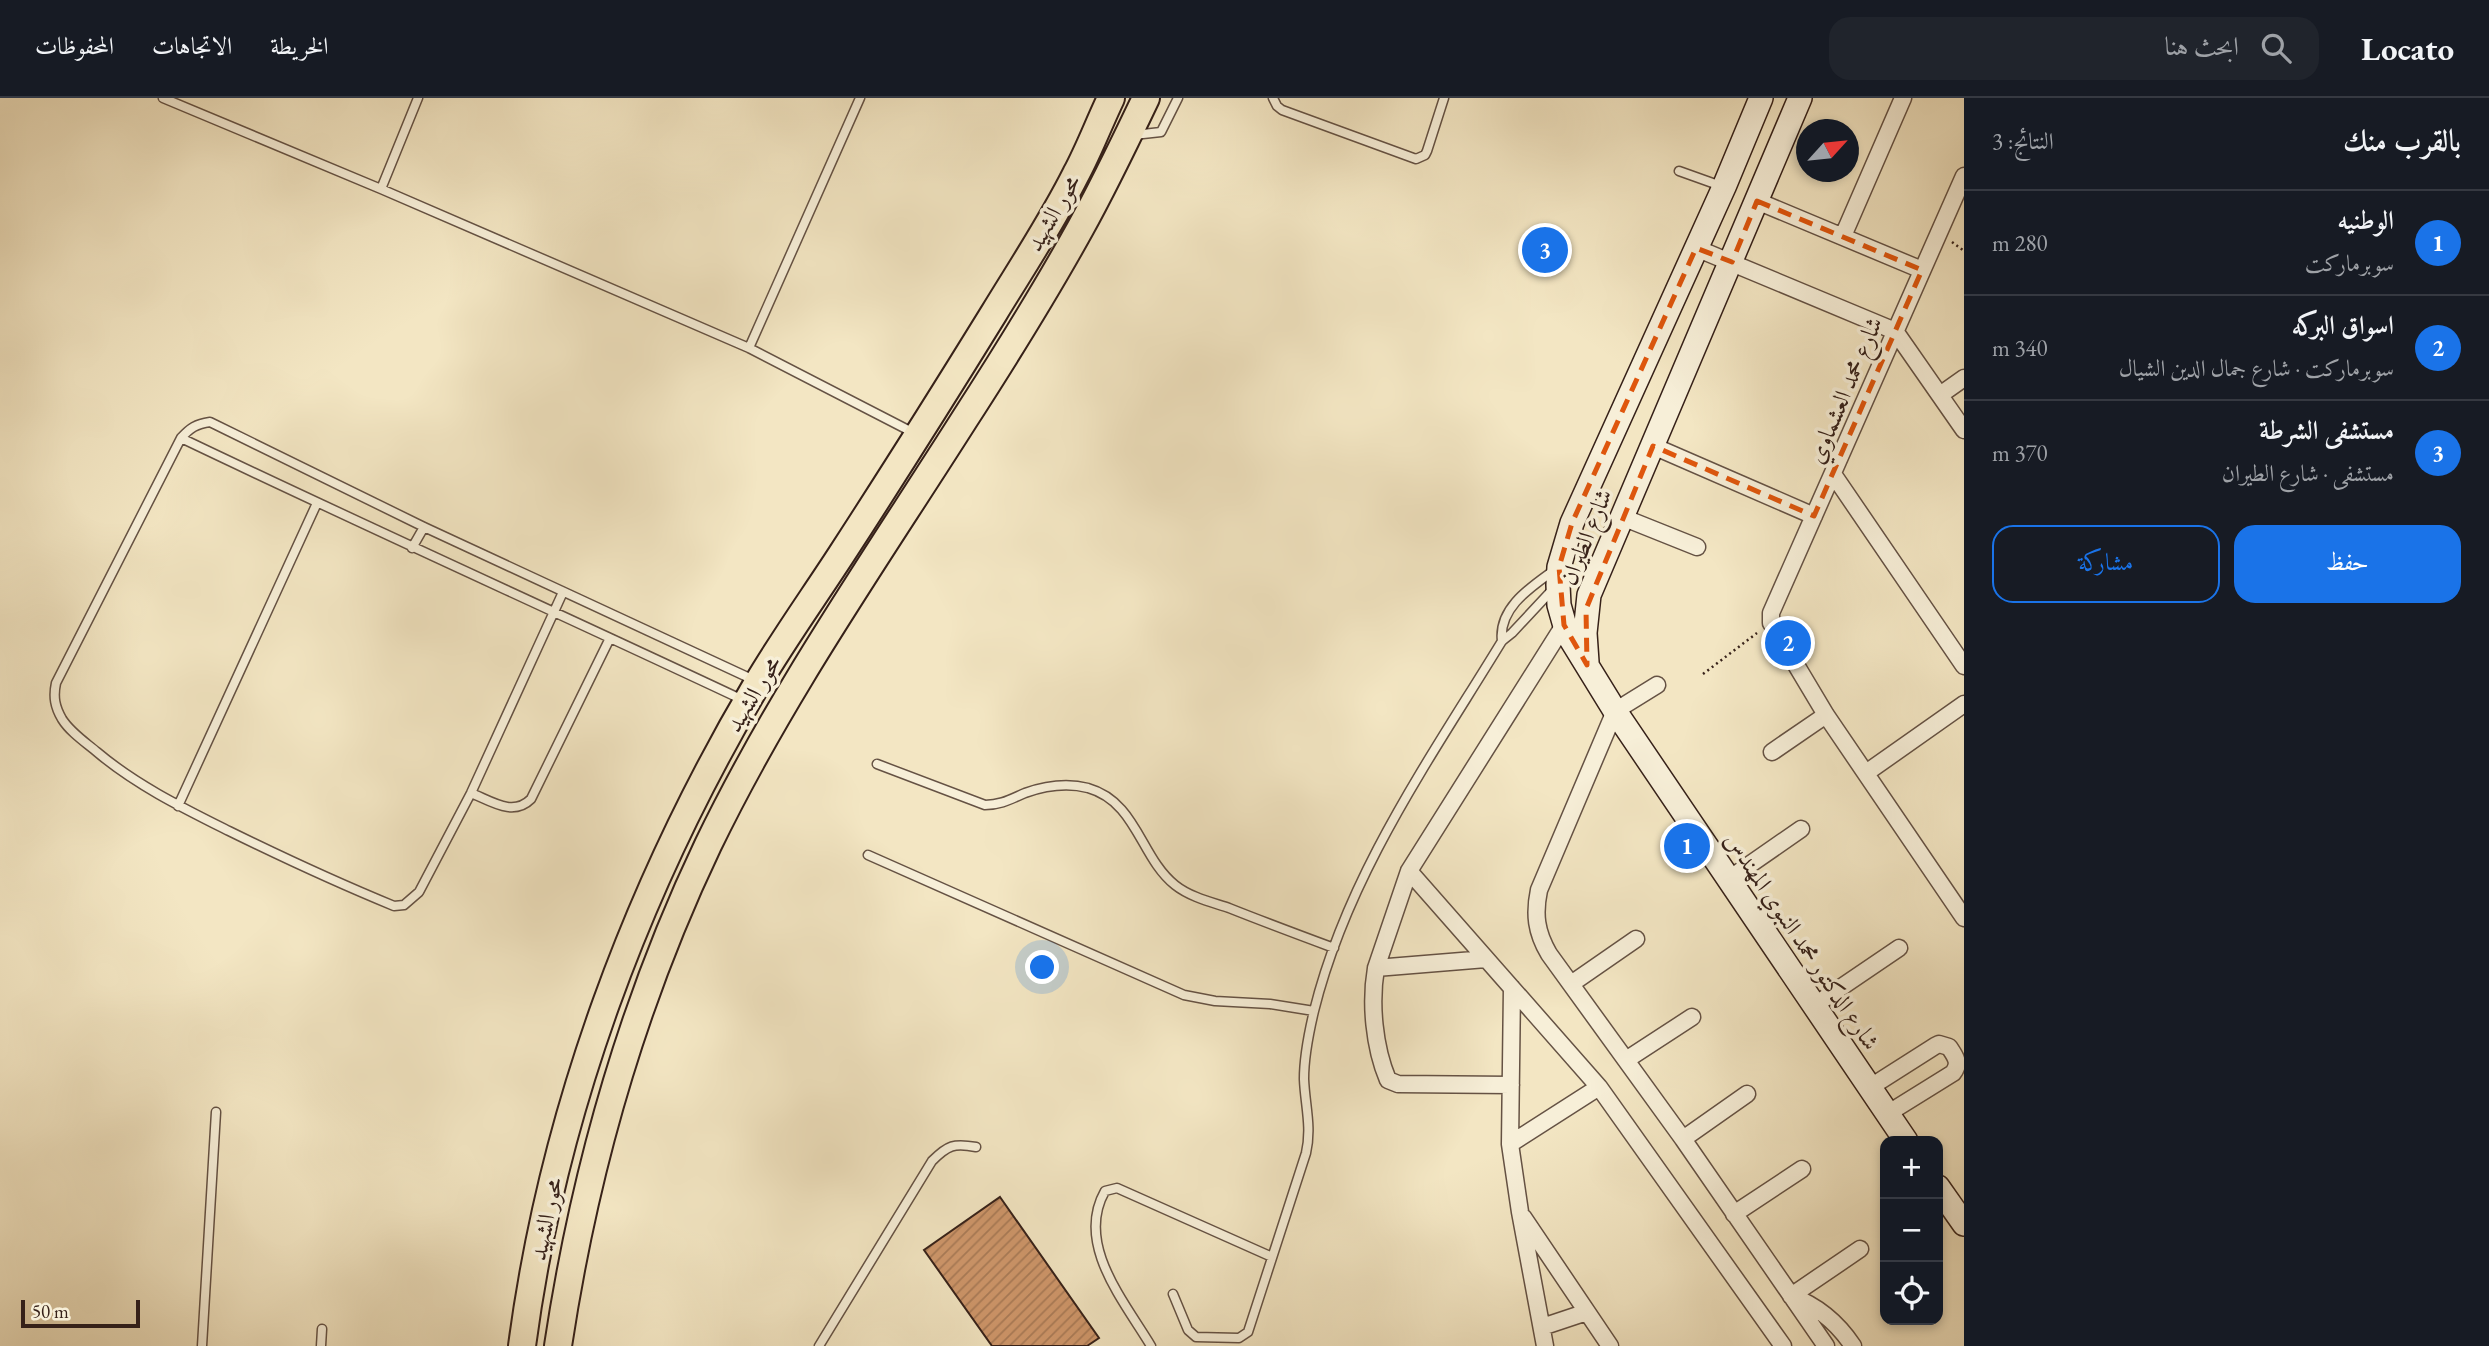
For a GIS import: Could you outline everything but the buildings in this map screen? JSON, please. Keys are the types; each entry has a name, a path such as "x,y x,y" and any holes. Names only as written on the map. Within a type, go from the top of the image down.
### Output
{"main road":[{"name":"محور الشهيد","path":"522,1346 554,1178 574,1101 601,1014 660,868 702,781 752,692 918,435 1053,215 1076,174 1111,98"},
{"name":"محور الشهيد","path":"558,1346 579,1222 619,1079 643,1003 708,847 750,765 815,653 966,417 1080,230 1146,98"},
{"name":"شارع الطيران","path":"1587,665 1564,625 1558,576 1572,523 1724,187 1761,98"},
{"name":"شارع الطيران","path":"1587,665 1586,610 1597,575 1800,98"},
{"path":"1558,576 1578,585 1597,575"},
{"name":"شارع الدكتور محمد النبوي المهندس","path":"1587,665 1615,711 1902,1136"},
{"path":"1943,1194 1964,1224"}],"street":[{"path":"1843,236 1903,98"},
{"name":"شارع محمد العشماوي","path":"1771,623 1774,605 1964,176"},
{"path":"1757,201 1922,270"},
{"path":"1696,248 1895,331 1964,430"},
{"path":"1940,394 1964,378"},
{"path":"1653,446 1814,516"},
{"path":"1833,474 1964,666"},
{"path":"1622,517 1698,547"},
{"path":"1771,623 1826,715 1961,907"},
{"path":"1511,1085 1398,1084 1388,1080 1383,1067 1373,1006 1376,968 1409,871 1564,625"},
{"path":"1657,685 1615,711 1539,890 1535,906 1536,923 1541,939 1571,984 1683,1139 1826,1346"},
{"path":"1866,773 1964,704"},
{"path":"1772,752 1826,715"},
{"path":"1729,879 1801,829"},
{"path":"1409,871 1599,1087 1783,1346"},
{"path":"1571,984 1636,939"},
{"path":"1815,1005 1899,948"},
{"path":"1376,968 1486,959"},
{"path":"1511,988 1510,1144 1545,1346"},
{"path":"1626,1060 1692,1017"},
{"path":"1869,1088 1939,1044 1949,1047 1958,1065 1953,1073 1887,1114"},
{"path":"1510,1144 1599,1087"},
{"path":"1683,1139 1747,1094"},
{"path":"1734,1214 1802,1169"},
{"path":"1520,1212 1610,1346"},
{"path":"1791,1296 1860,1249"},
{"path":"1791,1296 1823,1312 1837,1324 1853,1346"},
{"path":"1542,1327 1587,1312"}],"lane":[{"path":"163,98 749,348 918,435"},
{"path":"381,189 418,98"},
{"path":"749,348 860,98"},
{"path":"1128,136 1161,132 1178,98"},
{"path":"1273,98 1282,110 1416,159 1427,151 1444,98"},
{"path":"1679,171 1724,187"},
{"path":"564,592 471,793 419,892 404,905 394,906 312,872 178,806 116,768 82,740 64,721 56,707 56,684 181,438 189,428 210,422 564,592 752,692"},
{"path":"181,438 610,638 752,692"},
{"path":"178,806 317,503"},
{"path":"412,548 424,527"},
{"path":"1502,640 1502,627 1515,603 1528,589 1558,576"},
{"path":"1173,1294 1188,1330 1200,1339 1239,1338 1244,1336 1250,1327 1310,1139 1305,1065 1314,1011 1360,880 1374,852 1502,640 1512,633 1558,576"},
{"path":"471,793 504,807 516,808 531,799 610,638"},
{"path":"877,764 985,805 1001,804 1049,787 1077,786 1098,792 1118,804 1160,869 1184,891 1334,948"},
{"path":"868,855 1124,966 1169,989 1207,1000 1270,1004 1314,1011"},
{"path":"202,1346 216,1112"},
{"path":"820,1346 932,1161 943,1149 959,1143 976,1147"},
{"path":"1150,1346 1098,1252 1096,1215 1105,1191 1117,1188 1272,1257"},
{"path":"321,1346 322,1329"}],"path":[{"path":"1703,674 1771,623"}],"highlighted area":[{"path":"1757,201 1922,270 1814,516 1653,446 1586,609 1587,665 1564,625 1559,567 1572,523 1696,248 1732,262"}],"place":[{"name":"مستشفى الشرطة","path":"1545,250"},
{"name":"اسواق البركه","path":"1788,643"},
{"name":"الوطنيه","path":"1687,846"}]}
